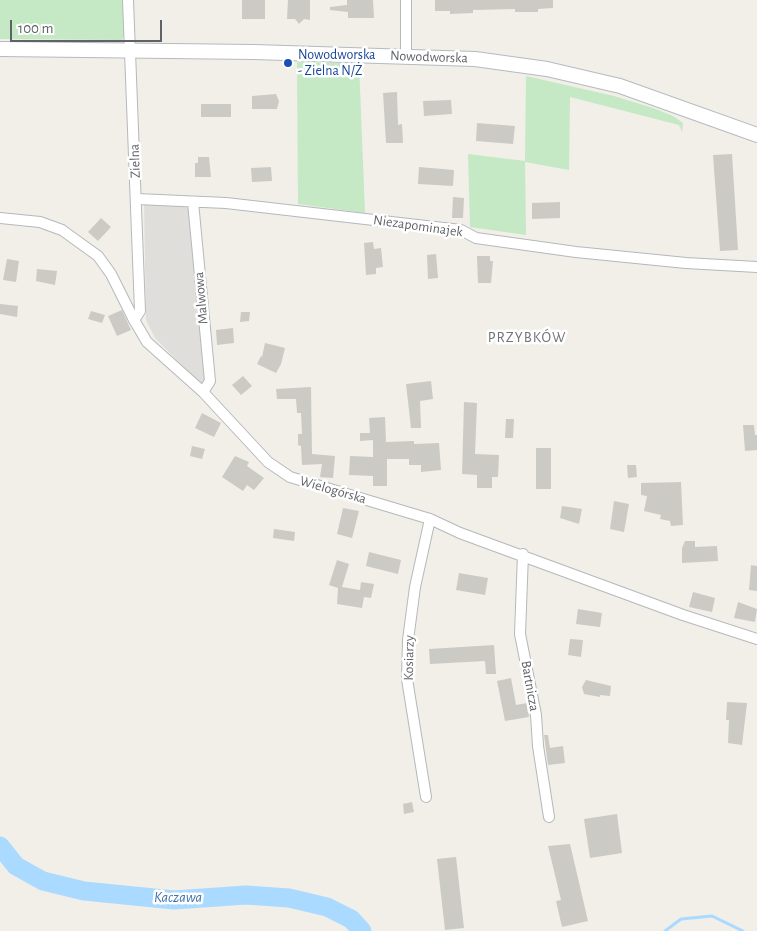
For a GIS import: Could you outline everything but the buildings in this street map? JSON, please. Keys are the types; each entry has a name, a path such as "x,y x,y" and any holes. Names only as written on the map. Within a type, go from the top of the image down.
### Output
{"street":[{"name":"Zielna","path":"128,0 140,312 134,320"},
{"path":"406,0 406,55"},
{"name":"Nowodworska","path":"0,49 406,55 474,59 547,68 620,86 757,135"},
{"name":"Niezapominajek","path":"137,198 226,203 461,230 476,238 576,252 686,263 757,267"},
{"name":"Malwowa","path":"193,202 210,382 203,392"},
{"name":"Wielogórska","path":"0,218 40,222 62,230 98,256 111,274 147,342 203,392 268,462 290,477 430,519 460,533 522,554 683,615 757,639"},
{"name":"Kosiarzy","path":"426,797 407,679 408,640 415,587 430,519"},
{"name":"Bartnicza","path":"522,554 520,634 536,715 538,746 549,817"}],"shaded area":[{"path":"144,203 189,206 205,378 201,385 155,338 146,320"}],"green space":[{"path":"0,0 123,0 126,28 122,40 0,39"},
{"path":"297,62 359,63 365,213 298,204"},
{"path":"526,76 614,96 653,108 673,116 683,123 682,132 679,125 570,97 569,170 525,162 526,235 470,227 468,154 525,161"}],"waterway":[{"name":"Kaczawa","path":"0,846 16,866 43,881 84,891 174,900 246,895 289,898 327,907 351,919 362,931"},
{"path":"665,931 681,919 712,916 743,931"}],"place":[{"name":"Nowodworska - Zielna N/Ż","path":"288,63"}],"district":[{"name":"PRZYBKÓW","path":"527,337"}]}
